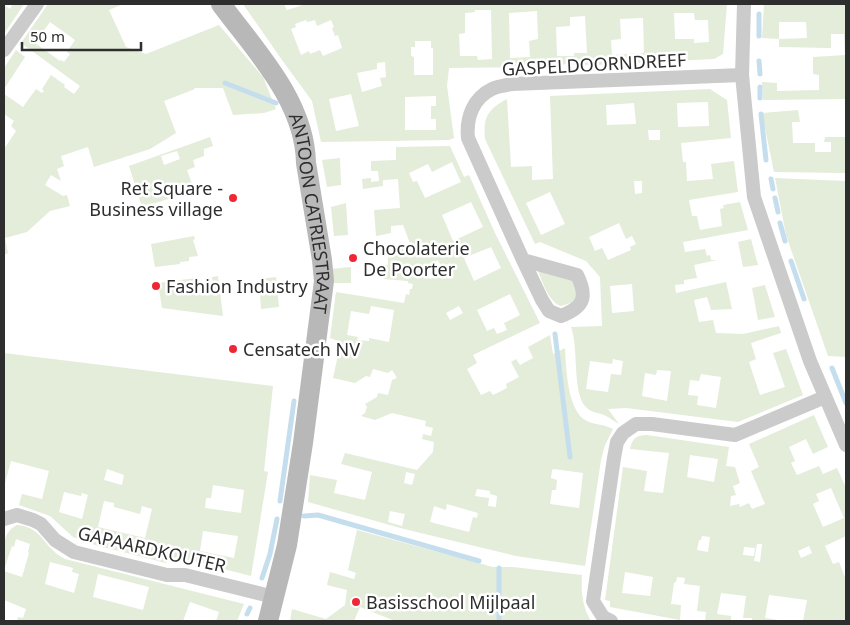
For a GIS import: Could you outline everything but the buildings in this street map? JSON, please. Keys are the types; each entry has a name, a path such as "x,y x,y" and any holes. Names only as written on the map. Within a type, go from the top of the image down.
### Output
{"main road":[{"name":"ANTOON CATRIESTRAAT","path":"221,4 281,87 298,123 306,147 306,163 324,281 287,545 268,621"}],"street":[{"path":"4,50 37,4"},
{"path":"744,4 742,75 754,197 810,361 846,445"},
{"name":"GASPELDOORNDREEF","path":"523,260 577,275 584,287 583,300 575,311 561,316 549,311 523,260 468,138 467,129 470,112 477,100 493,88 512,84 742,75"},
{"path":"612,621 603,617 594,601 614,458 617,442 623,433 636,424 652,424 735,436 826,397"},
{"name":"GAPAARDKOUTER","path":"4,519 17,515 33,520 41,524 55,540 74,552 167,575 186,575 274,597"}],"green space":[{"path":"13,4 24,4 4,34 4,5 10,9"},
{"path":"48,4 123,4 109,10 126,47 146,54 219,25 263,77 276,109 264,113 233,115 223,88 194,88 164,101 176,133 150,149 94,167 88,147 61,156 64,166 57,169 61,181 51,175 45,185 63,196 67,195 70,206 50,211 27,232 5,238 8,253 4,255 4,149 16,131 11,126 14,121 4,114 4,94 23,107 36,89 42,93 44,91 42,89 51,75 74,94 80,86 21,43","holes":["50,22 75,40 67,52 70,54 64,62 35,43"]},
{"path":"243,4 284,4 287,10 306,4 727,4 723,54 714,59 595,65 550,64 532,67 449,68 447,86 454,138 449,140 321,142 312,101","holes":["475,10 491,10 492,59 478,60 477,56 460,56 459,34 465,33 465,13 475,12","537,11 538,39 529,41 530,57 510,58 509,13","674,13 694,13 695,20 708,20 709,42 694,43 694,39 675,39","585,16 587,53 574,53 574,56 557,56 556,27 570,26 570,17","643,18 644,53 612,55 611,40 621,39 620,19","306,20 307,22 315,20 317,26 331,20 335,36 338,35 342,48 323,56 320,50 310,54 309,51 301,55 291,29 296,27 295,24","415,41 431,41 431,48 433,48 433,75 414,75 414,57 411,56 411,47 415,47","385,62 386,77 380,78 382,86 362,92 357,73 377,69 377,63","351,94 359,126 336,131 329,99","436,96 436,106 431,106 431,119 436,119 436,130 405,130 405,97"]},
{"path":"764,4 846,4 846,99 763,100 762,82 777,83 777,91 819,90 819,75 813,74 813,57 845,55 844,34 831,34 831,48 779,47 779,39 762,38","holes":["779,22 806,22 807,38 779,39"]},
{"path":"16,50 25,57 4,89 4,68"},
{"path":"710,89 727,100 731,138 681,143 683,162 686,162 687,181 713,179 711,164 734,161 738,192 689,200 692,216 697,216 700,230 722,226 720,209 724,208 723,205 740,202 748,230 683,242 685,252 705,249 707,256 710,255 711,260 717,260 694,265 697,278 684,280 684,284 675,285 676,293 726,282 732,309 711,310 707,297 694,300 699,322 713,320 716,333 743,334 779,326 781,333 751,343 756,359 749,362 760,395 785,387 773,353 786,349 803,395 738,422 626,408 608,409 619,424 589,410 585,406 578,390 575,347 571,327 602,326 600,277 586,261 540,242 535,244 485,139 485,125 488,114 495,106 507,99 511,167 532,166 532,180 553,179 550,96","holes":["708,102 709,126 678,127 677,103","634,103 636,124 607,125 606,105","648,130 660,130 660,140 649,140","634,181 642,181 642,193 635,194","550,192 565,224 541,235 526,203","619,223 626,239 632,236 636,244 630,247 631,250 608,260 602,248 595,251 589,237","632,284 634,311 612,313 610,286","613,359 623,361 621,375 611,374 608,392 586,389 590,361 612,364","657,370 671,371 667,401 642,396 645,373 656,375","701,374 721,377 716,408 697,405 698,396 688,395 690,380 699,381"]},
{"path":"798,110 800,122 792,122 793,143 815,143 815,152 831,152 831,142 824,142 825,137 846,137 846,173 774,172 762,113"},
{"path":"210,137 213,146 204,149 204,156 193,160 195,167 187,170 192,184 183,187 185,194 142,207 129,166","holes":["177,151 180,159 164,165 161,156"]},
{"path":"450,146 464,177 469,175 495,233 540,323 473,355 477,363 467,369 481,395 490,391 493,395 507,388 506,384 519,377 511,362 516,359 520,365 533,358 528,347 550,335 553,354 565,348 569,388 575,408 580,416 587,421 613,429 605,445 601,460 585,566 516,556 404,529 308,502 310,475 337,480 334,493 365,500 372,472 341,464 345,453 417,470 433,452 434,442 422,439 423,434 431,436 433,428 425,426 426,421 392,413 375,420 361,416 365,413 367,407 365,404 377,397 378,393 388,395 392,380 397,378 392,370 388,373 373,369 370,377 366,376 355,383 333,378 341,342 330,338 336,292 404,303 406,294 409,295 410,289 412,289 413,284 408,283 408,281 384,279 382,265 388,265 388,256 390,256 392,248 411,246 403,225 391,226 391,233 376,236 374,210 400,208 398,179 383,180 383,186 363,189 362,179 371,178 371,182 379,181 378,171 371,171 371,161 396,160 396,147","holes":["452,162 461,182 425,198 417,181 413,182 409,173 428,164 432,172","471,202 483,227 453,241 442,215","491,247 501,268 474,281 464,258","438,260 444,272 430,279 424,267","510,294 520,315 504,323 507,330 497,334 494,328 487,331 477,310","371,306 394,310 389,342 369,338 369,341 357,340 358,337 347,335 351,311 369,314","459,306 463,313 450,320 446,313","554,469 583,473 579,508 550,504 552,490 556,490 557,480 551,478 552,470","406,472 415,474 412,485 404,483","477,489 490,491 490,494 497,496 496,507 488,506 489,498 475,496","447,504 478,513 477,518 473,517 469,532 430,522 434,506 446,510","390,511 405,514 402,526 388,522"]},
{"path":"340,158 341,185 327,187 322,160"},
{"path":"775,178 846,181 846,357 828,356 786,235"},
{"path":"346,203 348,235 334,236 331,207"},
{"path":"194,236 195,239 193,240 198,256 189,257 189,261 180,262 180,264 155,267 151,244"},
{"path":"751,239 758,265 743,267 738,242"},
{"path":"351,267 351,283 334,283 331,269"},
{"path":"537,269 575,281 579,288 573,301 560,306 556,303 546,290"},
{"path":"218,276 223,316 162,308 158,283 196,278 198,287 213,285 212,277"},
{"path":"276,277 279,307 261,309 259,279"},
{"path":"765,285 775,317 758,320 752,288"},
{"path":"4,353 273,386 264,471 268,472 251,576 177,557 166,563 95,545 73,537 50,516 19,505 22,494 42,499 49,471 11,461 4,487","holes":["107,469 124,475 122,485 104,480","213,485 244,490 241,513 205,508 206,498 211,498","64,492 81,496 82,493 88,495 82,519 59,512","104,501 114,503 114,507 140,514 142,506 152,509 145,538 98,527","203,531 238,536 234,558 200,551"]},
{"path":"814,415 828,447 813,454 806,439 789,447 795,461 791,463 797,475 819,466 823,474 837,468 846,488 846,536 825,546 833,564 839,562 846,580 846,621 803,621 807,600 769,595 765,618 784,621 752,621 752,618 743,618 746,596 721,593 717,614 731,616 731,621 705,621 706,612 697,611 700,586 684,584 685,578 677,577 674,583 671,604 681,605 680,620 610,607 610,601 605,600 623,467 647,471 644,491 663,493 669,453 630,449 633,440 647,435 729,447 726,466 735,467 740,483 733,486 736,495 731,496 730,506 739,504 740,507 749,503 752,509 765,504 751,471 759,467 749,444","holes":["690,455 718,459 714,482 687,477","831,488 844,518 823,527 813,504 819,501 816,494","702,536 710,537 708,552 697,550 699,540 701,540","757,544 762,544 760,562 754,561","809,546 812,553 801,558 798,551","744,547 755,548 754,556 743,555","625,572 653,577 650,596 622,593"]},
{"path":"17,525 32,530 65,559 244,604 237,621 216,621 219,612 190,602 183,621 17,621 18,617 23,618 26,609 4,600 4,571 22,577 30,544 16,539 4,570 5,538","holes":["50,562 73,568 72,572 79,574 74,593 45,584","98,574 149,587 143,610 93,597"]},
{"path":"357,530 493,567 513,567 582,575 583,599 591,621 395,621 360,607 354,621 290,621 292,609 326,619 345,605 347,590 327,585 330,572 354,579 356,573 348,570"}],"waterway":[{"path":"759,14 759,36"},
{"path":"759,61 760,74"},
{"path":"225,83 276,103"},
{"path":"760,87 760,98"},
{"path":"761,114 766,160"},
{"path":"771,179 773,189"},
{"path":"775,198 778,212"},
{"path":"780,223 785,241"},
{"path":"791,261 804,299"},
{"path":"555,334 570,457"},
{"path":"832,368 846,403"},
{"path":"280,501 294,401"},
{"path":"304,516 318,515 479,561"},
{"path":"262,578 270,554 277,519"},
{"path":"499,568 499,621"},
{"path":"247,614 250,608"}],"place":[{"name":"Ret Square - Business village","path":"233,198"},
{"name":"Chocolaterie De Poorter","path":"353,258"},
{"name":"Fashion Industry","path":"156,286"},
{"name":"Censatech NV","path":"233,349"},
{"name":"Basisschool Mijlpaal","path":"356,602"}]}
